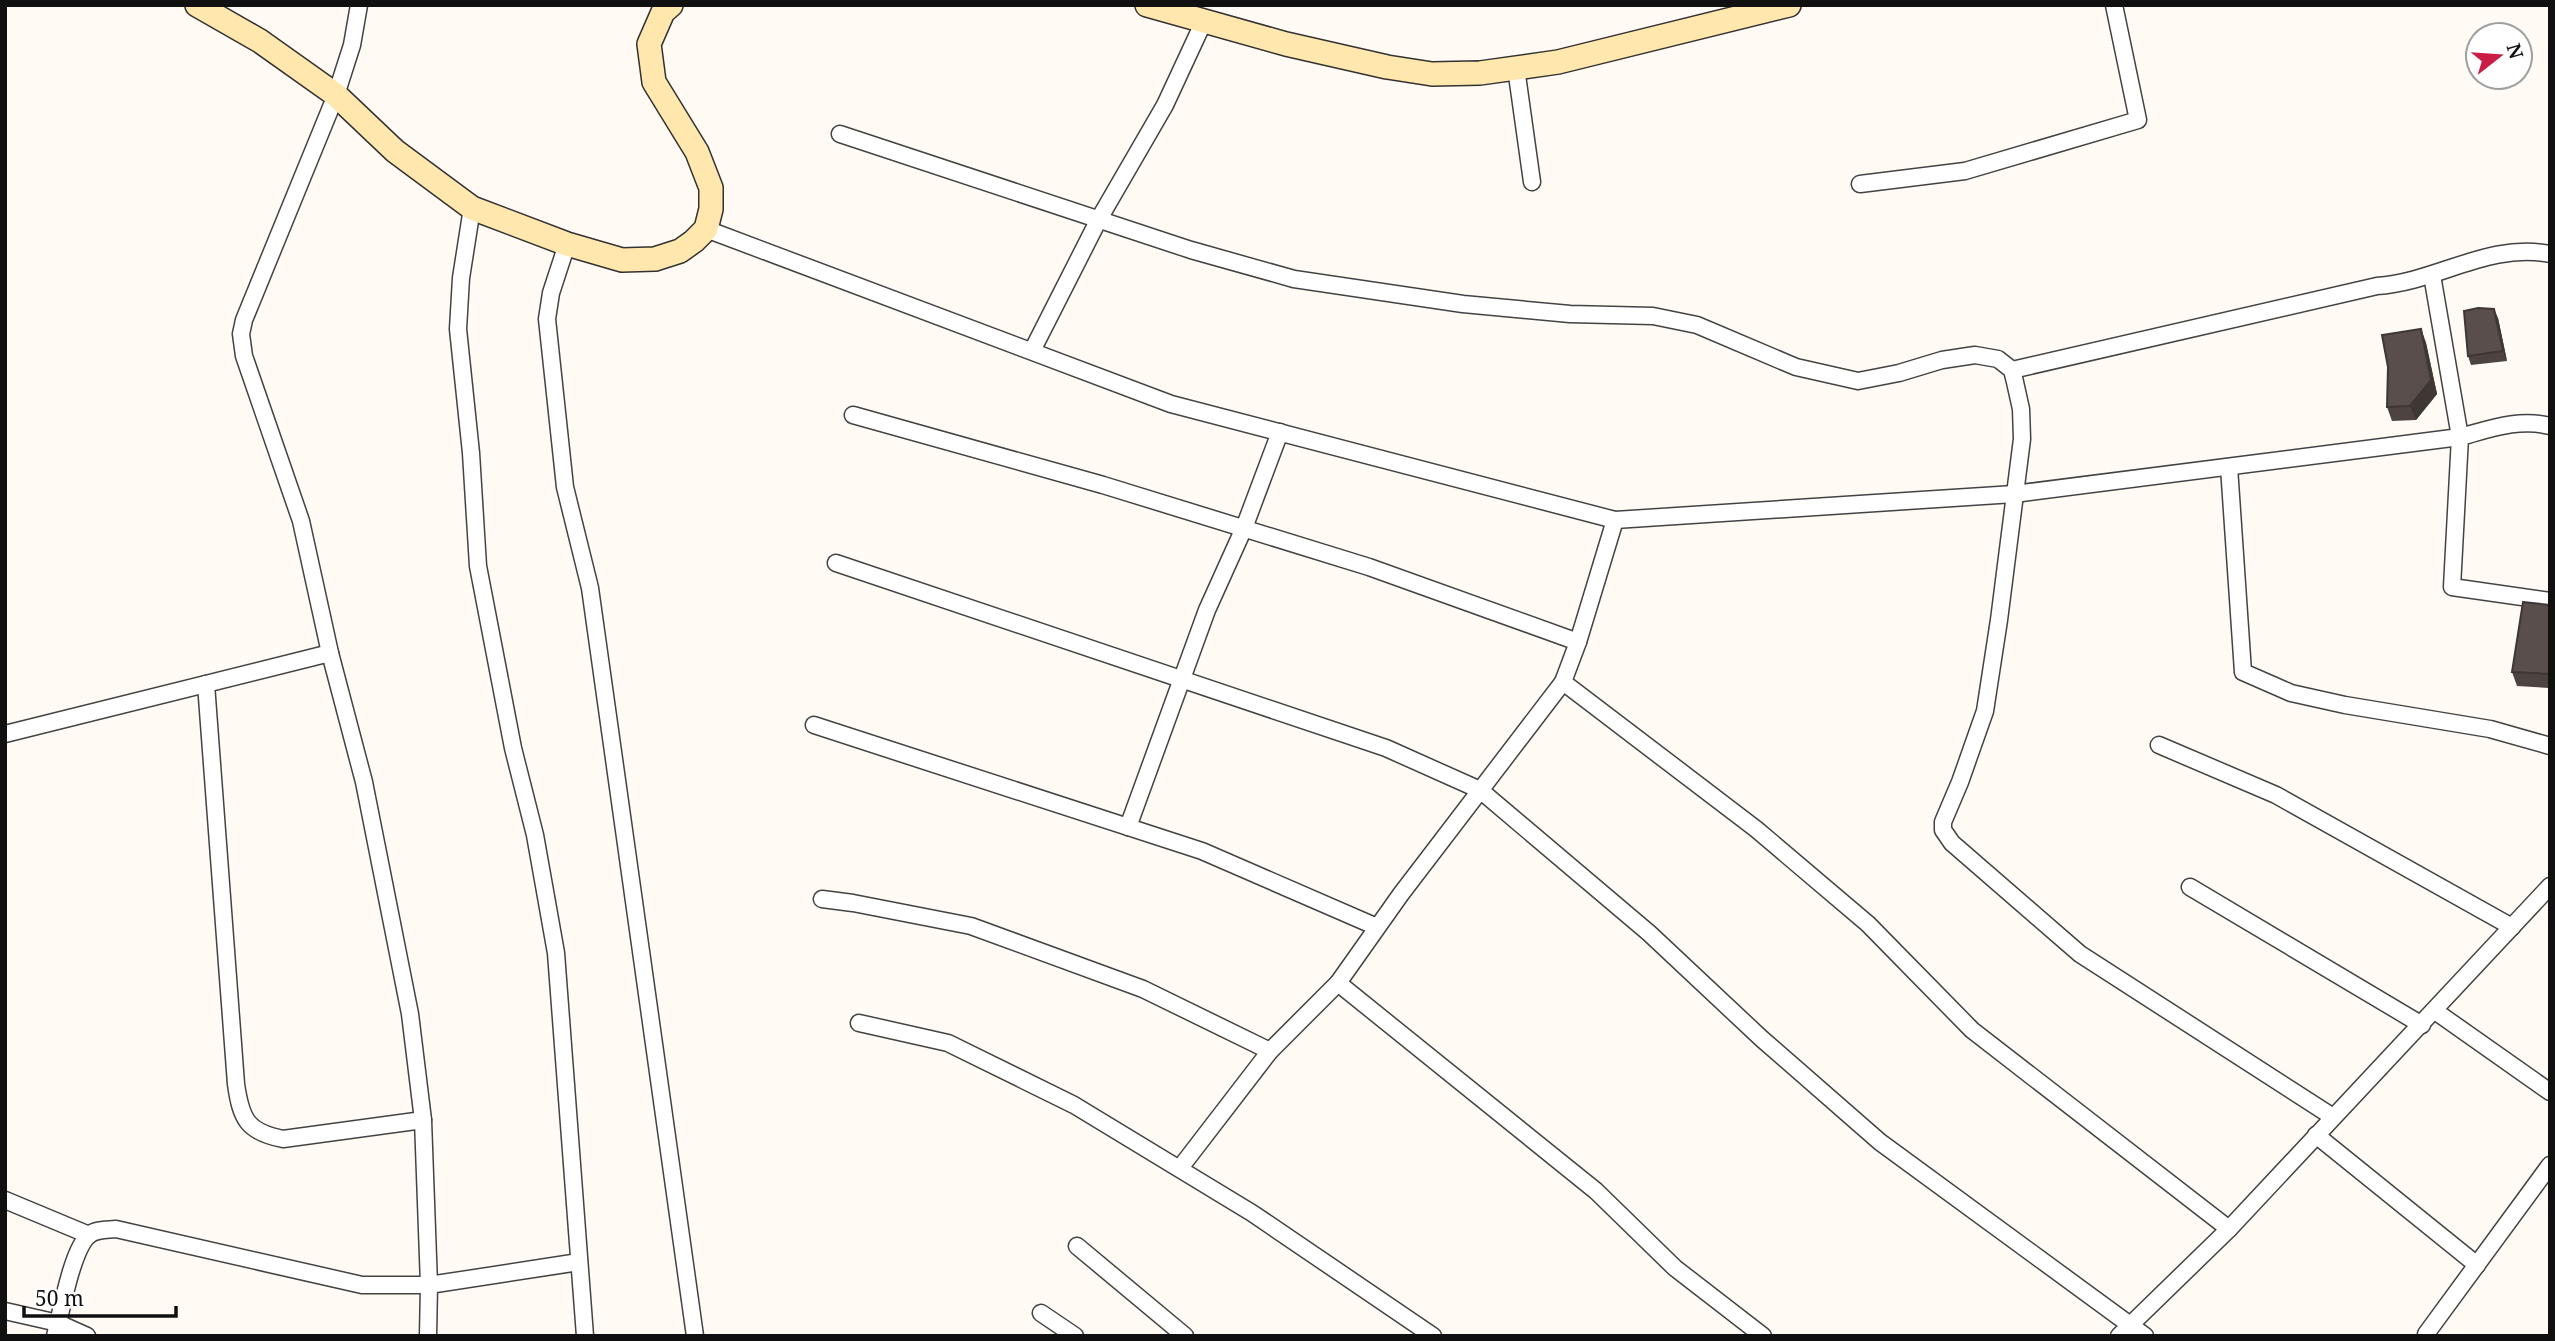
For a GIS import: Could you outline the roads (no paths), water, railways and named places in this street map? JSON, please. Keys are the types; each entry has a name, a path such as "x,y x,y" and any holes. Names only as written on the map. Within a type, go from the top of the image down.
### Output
{"street":[{"path":"197,5 260,41 336,95 395,151 472,208 567,244 622,260 655,259 680,251 706,229 711,209 711,188 697,152 654,82 649,44 663,12 671,5"},
{"path":"359,5 352,45 336,95 244,320 241,334 244,356 301,521 330,653 367,795 410,1014 423,1120 429,1285 428,1336"},
{"path":"1147,5 1298,47 1432,74 1480,73 1583,57 1789,5"},
{"path":"1860,184 1965,171 2138,120 2114,5"},
{"path":"1032,351 1099,219 1165,105 1204,21"},
{"path":"1516,68 1532,182"},
{"path":"840,134 1191,250 1294,279 1463,304 1570,314 1653,316 1698,325 1796,368 1858,381 1899,373 1942,360 1975,355 1998,359 2012,370 2021,409 2022,439 1985,711 1961,782 1942,822 1943,830 1952,843 2080,954 2333,1117"},
{"path":"472,208 461,278 458,329 471,453 478,566 513,748 535,835 556,953 585,1336"},
{"path":"706,229 1171,404 1615,520 2014,494 2460,436 2513,423 2535,422 2550,426"},
{"path":"567,244 551,293 547,319 555,403 565,487 590,588 695,1336"},
{"path":"2012,370 2432,275 2483,257 2512,251 2550,254"},
{"path":"2432,275 2460,436 2452,587 2550,601"},
{"path":"853,415 1103,485 1369,567 1578,642"},
{"path":"1128,827 1207,610 1244,528 1280,432"},
{"path":"2229,467 2243,672 2291,693 2345,705 2490,729 2550,746"},
{"path":"1180,1168 1270,1051 1338,983 1377,927 1563,682 1615,520"},
{"path":"836,562 1386,748 1480,790 1648,933 1762,1039 1880,1142 2124,1331 2144,1336"},
{"path":"5,734 330,653"},
{"path":"1563,682 1756,829 1868,924 1972,1030 2229,1229"},
{"path":"206,684 236,1084 239,1103 247,1124 263,1135 283,1139 423,1120"},
{"path":"814,725 1202,850 1377,927"},
{"path":"2159,745 2276,794 2512,927"},
{"path":"2124,1331 2229,1229 2550,886"},
{"path":"2190,887 2422,1025"},
{"path":"822,899 853,902 971,926 1143,989 1270,1051"},
{"path":"1338,983 1596,1191 1675,1268 1763,1336"},
{"path":"2435,1011 2550,1092"},
{"path":"859,1023 948,1044 1074,1105 1252,1213 1424,1333"},
{"path":"2316,1135 2477,1265"},
{"path":"2426,1334 2550,1165"},
{"path":"5,1199 89,1235"},
{"path":"56,1329 78,1251 89,1235 100,1230 116,1229 362,1284 429,1285 579,1262"},
{"path":"1077,1246 1185,1336"},
{"path":"5,1311 56,1329 87,1336"},
{"path":"1041,1313 1075,1336"}]}
